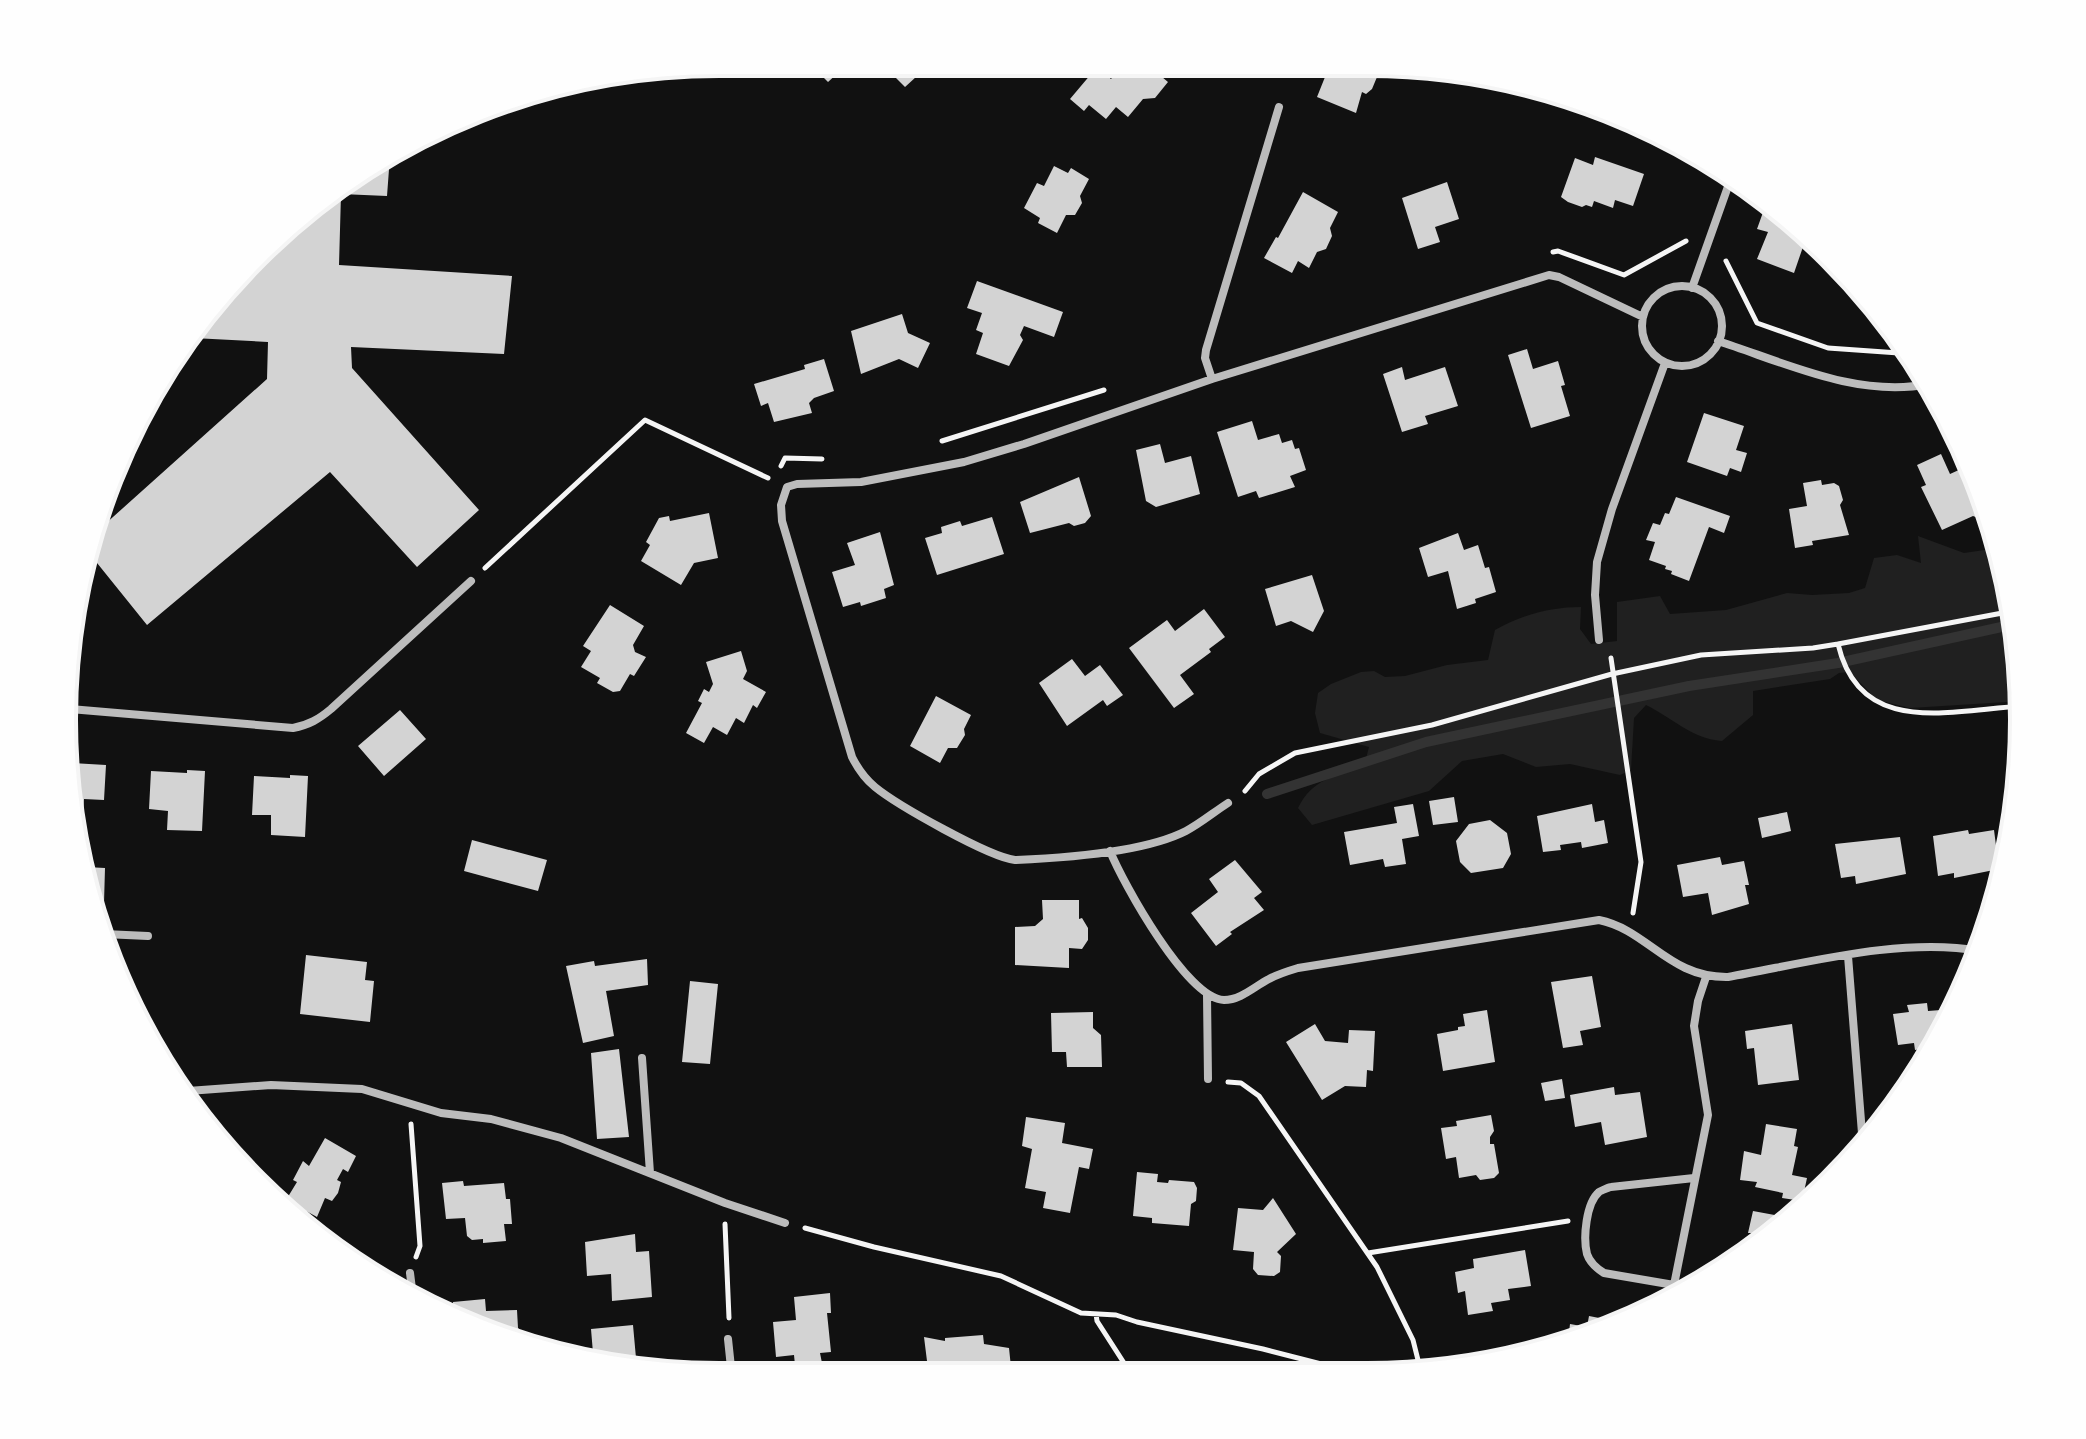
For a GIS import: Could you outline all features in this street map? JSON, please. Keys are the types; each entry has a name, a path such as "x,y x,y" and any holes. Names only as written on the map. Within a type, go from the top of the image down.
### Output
{"street":[{"path":"1212,379 1205,358 1206,350 1279,107"},
{"path":"1692,288 1728,187"},
{"path":"1228,803 1186,831 1154,843 1110,851 1006,859 890,797 866,779 852,757 788,547 781,505 787,487 861,482 942,467 1024,444 1212,379 1549,275 1643,317"},
{"path":"1679,286 1692,288 1703,292 1718,309 1721,321 1718,341 1712,352 1696,363 1677,366 1665,363 1649,350 1644,340 1643,317 1656,295 1679,286"},
{"path":"1718,341 1869,388 1917,386"},
{"path":"1599,640 1595,595 1597,562 1612,509 1665,363"},
{"path":"76,710 293,728 304,726 331,709 471,581"},
{"path":"1110,851 1133,899 1178,963 1197,987 1207,995 1223,1000 1281,973 1306,966 1583,921 1609,922 1673,963 1706,977 1728,977 1848,956 1922,947 1967,950"},
{"path":"113,934 148,936"},
{"path":"1848,956 1862,1130"},
{"path":"1674,1285 1708,1115 1694,1026 1706,977"},
{"path":"1207,995 1208,1079"},
{"path":"642,1058 650,1173"},
{"path":"194,1090 319,1085 362,1089 441,1113 491,1119 528,1128 785,1223"},
{"path":"1673,1285 1604,1273 1595,1267 1588,1255 1586,1237 1591,1203 1600,1192 1611,1187 1694,1178"},
{"path":"410,1273 411,1284"},
{"path":"728,1339 731,1363"}],"path":[{"path":"471,581 645,420 787,487"},
{"path":"1228,803 1240,797 1259,774 1295,753 1432,725 1612,674 1701,655 1838,644 2001,613"},
{"path":"1599,640 1609,645 1642,871 1629,933"},
{"path":"1838,644 1842,662 1864,695 1891,709 1927,712 2010,707"},
{"path":"1208,1079 1241,1083 1259,1096 1368,1253 1405,1320 1419,1361"},
{"path":"409,1102 420,1246 410,1273"},
{"path":"725,1203 728,1339"},
{"path":"1368,1253 1589,1217"},
{"path":"785,1223 1001,1276 1072,1310 1116,1315 1318,1363"},
{"path":"1096,1314 1097,1321 1124,1363"}],"shaded area":[{"path":"1918,536 1964,553 1987,550 1998,594 2010,702 1910,708 1877,700 1850,672 1839,673 1830,679 1753,691 1753,715 1722,741 1691,732 1646,705 1634,718 1631,770 1620,775 1570,764 1536,767 1503,754 1462,761 1429,791 1312,825 1298,808 1317,785 1364,766 1369,747 1320,733 1315,713 1318,693 1361,672 1374,671 1385,677 1405,676 1447,665 1488,660 1495,630 1547,610 1581,607 1580,629 1591,644 1617,641 1617,602 1660,596 1670,614 1726,610 1787,593 1849,593 1865,588 1874,558 1897,555 1921,563"}],"building":[{"path":"894,76 917,76 905,87"},
{"path":"1089,76 1108,76 1111,79 1113,76 1161,76 1168,82 1155,98 1143,99 1128,117 1116,107 1106,119 1089,105 1084,111 1070,99"},
{"path":"1325,76 1377,76 1372,89 1366,94 1362,92 1356,113 1317,97"},
{"path":"1595,157 1644,174 1633,206 1615,200 1613,208 1594,201 1592,207 1582,207 1561,197 1575,158 1593,165"},
{"path":"1054,166 1068,173 1071,168 1089,179 1075,215 1066,215 1057,233 1038,223 1040,218 1024,208 1037,183 1044,186"},
{"path":"389,167 387,196 348,194"},
{"path":"1447,182 1459,219 1435,227 1440,242 1418,249 1402,198"},
{"path":"1303,192 1338,212 1330,228 1332,236 1326,249 1317,252 1309,268 1298,261 1292,273 1264,258"},
{"path":"341,200 339,265 512,276 504,354 351,347 352,368 479,510 417,567 330,472 147,625 96,562 107,522 267,379 268,342 201,338 264,264"},
{"path":"1763,213 1803,247 1794,273 1757,259 1768,232 1757,229"},
{"path":"977,281 1063,312 1054,337 1024,326 1020,335 1023,340 1009,366 976,354 983,333 976,330 982,313 967,308"},
{"path":"902,314 908,333 930,343 918,368 899,359 861,374 851,331"},
{"path":"1527,349 1533,369 1558,361 1570,416 1531,428 1508,355"},
{"path":"824,359 834,391 809,403 812,413 774,422 768,403 761,406 754,384 805,369 804,365"},
{"path":"1402,367 1405,380 1445,367 1458,406 1425,416 1428,424 1402,432 1383,374"},
{"path":"1704,413 1744,426 1736,450 1747,453 1741,472 1730,468 1727,476 1687,462"},
{"path":"1252,421 1258,440 1279,434 1282,443 1292,440 1295,449 1299,448 1306,470 1290,476 1295,487 1259,498 1256,491 1238,497 1217,432"},
{"path":"1160,444 1165,463 1191,456 1200,494 1156,507 1146,501 1136,450"},
{"path":"1941,454 1950,474 1960,470 1977,518 1973,516 1942,530 1921,487 1926,485 1917,465"},
{"path":"1079,477 1091,516 1085,523 1074,526 1069,523 1030,533 1020,502"},
{"path":"1821,480 1822,485 1834,483 1839,486 1843,500 1840,505 1849,535 1812,541 1813,545 1795,548 1789,509 1807,506 1803,483"},
{"path":"1676,497 1730,516 1724,533 1709,527 1689,581 1671,574 1672,571 1665,569 1666,566 1649,560 1655,542 1646,540 1653,523 1660,525"},
{"path":"709,513 718,558 694,563 681,585 641,561 650,545 646,542 659,518 669,516 670,521"},
{"path":"992,517 1004,554 937,575 925,538 942,533 941,527 960,521 962,526"},
{"path":"880,532 894,585 884,589 886,598 861,606 860,602 843,607 832,572 855,565 847,543"},
{"path":"1458,533 1464,550 1478,545 1485,568 1489,567 1496,592 1457,609 1448,571 1428,577 1419,548"},
{"path":"1312,575 1324,611 1313,632 1291,621 1276,626 1265,589"},
{"path":"610,605 644,626 633,645 635,652 646,657 620,691 613,692 597,683 600,678 581,667 591,651 583,646"},
{"path":"1204,609 1225,637 1209,649 1211,652 1180,675 1194,694 1174,708 1129,648 1167,620 1175,631"},
{"path":"741,651 747,671 743,679 766,692 757,708 753,705 744,723 736,718 727,735 713,727 704,743 686,733 702,703 698,701 704,689 709,692 713,684 706,662"},
{"path":"1072,659 1085,676 1100,665 1123,695 1107,706 1103,700 1067,726 1039,683"},
{"path":"936,696 971,715 957,748 948,748 940,763 910,746"},
{"path":"400,710 426,739 384,776 358,746"},
{"path":"77,763 106,765 104,800 84,799 83,812"},
{"path":"187,770 205,771 202,831 167,830 168,811 149,809 151,771 187,773"},
{"path":"290,775 308,776 305,837 271,835 271,815 252,815 254,776 290,778"},
{"path":"1454,797 1458,822 1433,825 1429,801"},
{"path":"1413,804 1419,836 1402,839 1406,864 1385,867 1383,859 1350,865 1344,832 1397,823 1394,807"},
{"path":"1592,804 1595,822 1604,820 1608,843 1582,848 1581,842 1560,845 1561,850 1543,852 1537,816"},
{"path":"1787,812 1791,831 1762,838 1758,818"},
{"path":"1490,820 1507,833 1511,854 1503,868 1471,873 1460,862 1456,841 1469,824"},
{"path":"1968,830 1969,834 1994,830 1997,851 1992,870 1954,878 1954,873 1938,876 1933,836"},
{"path":"1900,837 1906,874 1856,884 1855,876 1841,878 1835,844"},
{"path":"472,840 547,860 538,891 464,871"},
{"path":"1720,857 1722,865 1744,861 1749,904 1712,915 1708,893 1683,897 1677,865"},
{"path":"1235,860 1262,892 1254,898 1264,910 1230,932 1232,934 1216,946 1191,913 1218,892 1209,879"},
{"path":"93,867 105,868 104,903 98,886"},
{"path":"1042,900 1079,900 1079,919 1082,918 1088,928 1088,940 1082,949 1069,948 1069,968 1015,965 1015,927 1035,926 1043,919"},
{"path":"306,955 367,962 365,980 374,981 370,1022 300,1014"},
{"path":"647,959 648,985 606,991 614,1036 583,1043 566,966 594,961 595,966"},
{"path":"1592,976 1601,1027 1580,1031 1583,1045 1563,1048 1551,982"},
{"path":"690,981 718,984 710,1064 682,1062"},
{"path":"1927,1003 1928,1011 1941,1010 1919,1049 1915,1050 1914,1043 1898,1045 1893,1014 1909,1012 1907,1005"},
{"path":"1487,1010 1495,1062 1443,1071 1437,1034 1465,1026 1463,1014"},
{"path":"1093,1012 1093,1028 1101,1035 1102,1067 1067,1067 1066,1052 1052,1052 1051,1013"},
{"path":"1315,1024 1325,1041 1348,1043 1349,1030 1375,1031 1373,1071 1367,1070 1366,1087 1345,1086 1322,1100 1286,1042"},
{"path":"1792,1024 1799,1080 1758,1085 1754,1048 1747,1049 1745,1031"},
{"path":"619,1049 629,1137 597,1139 591,1053"},
{"path":"1562,1079 1565,1098 1545,1101 1541,1083"},
{"path":"1614,1087 1615,1095 1640,1092 1647,1137 1605,1145 1601,1122 1575,1127 1570,1095"},
{"path":"1491,1115 1494,1131 1490,1144 1494,1144 1499,1173 1494,1178 1480,1180 1476,1175 1459,1178 1456,1157 1446,1159 1441,1128 1457,1126 1456,1121"},
{"path":"1026,1117 1065,1123 1062,1143 1093,1149 1089,1169 1079,1167 1070,1213 1043,1208 1046,1192 1025,1188 1032,1149 1022,1146"},
{"path":"1766,1124 1797,1129 1794,1146 1798,1147 1792,1175 1807,1178 1804,1191 1794,1200 1782,1198 1783,1193 1755,1187 1757,1182 1740,1180 1744,1151 1761,1155"},
{"path":"325,1138 356,1156 348,1172 343,1169 337,1180 341,1182 338,1193 332,1201 325,1198 317,1217 288,1197 297,1182 293,1180 303,1161 309,1166"},
{"path":"1137,1172 1158,1174 1157,1182 1194,1182 1196,1201 1191,1204 1189,1226 1152,1223 1152,1218 1133,1216"},
{"path":"463,1181 464,1186 504,1183 506,1199 510,1199 512,1224 504,1224 506,1241 483,1243 483,1239 472,1240 467,1236 465,1218 446,1219 442,1183"},
{"path":"1273,1198 1296,1234 1277,1252 1281,1256 1280,1272 1274,1276 1258,1275 1253,1269 1254,1252 1233,1250 1238,1208 1263,1210"},
{"path":"1753,1211 1776,1215 1754,1233 1748,1233"},
{"path":"635,1234 636,1252 649,1251 652,1297 612,1301 611,1274 587,1276 585,1242"},
{"path":"1525,1250 1531,1286 1508,1289 1510,1300 1491,1303 1493,1311 1468,1315 1465,1291 1458,1293 1455,1272 1474,1268 1473,1259"},
{"path":"830,1293 831,1313 827,1313 831,1352 820,1353 822,1363 795,1363 794,1355 776,1357 773,1322 796,1320 794,1297"},
{"path":"485,1299 486,1311 517,1310 518,1328 522,1332 473,1314 453,1305 453,1302"},
{"path":"1589,1316 1601,1318 1588,1324"},
{"path":"633,1325 636,1357 593,1351 591,1329"},
{"path":"983,1335 984,1344 1009,1348 1011,1363 927,1363 924,1337 945,1341 945,1338"}],"waterway":[{"path":"1267,794 1426,742 1689,686 1838,663 2003,627"}]}
